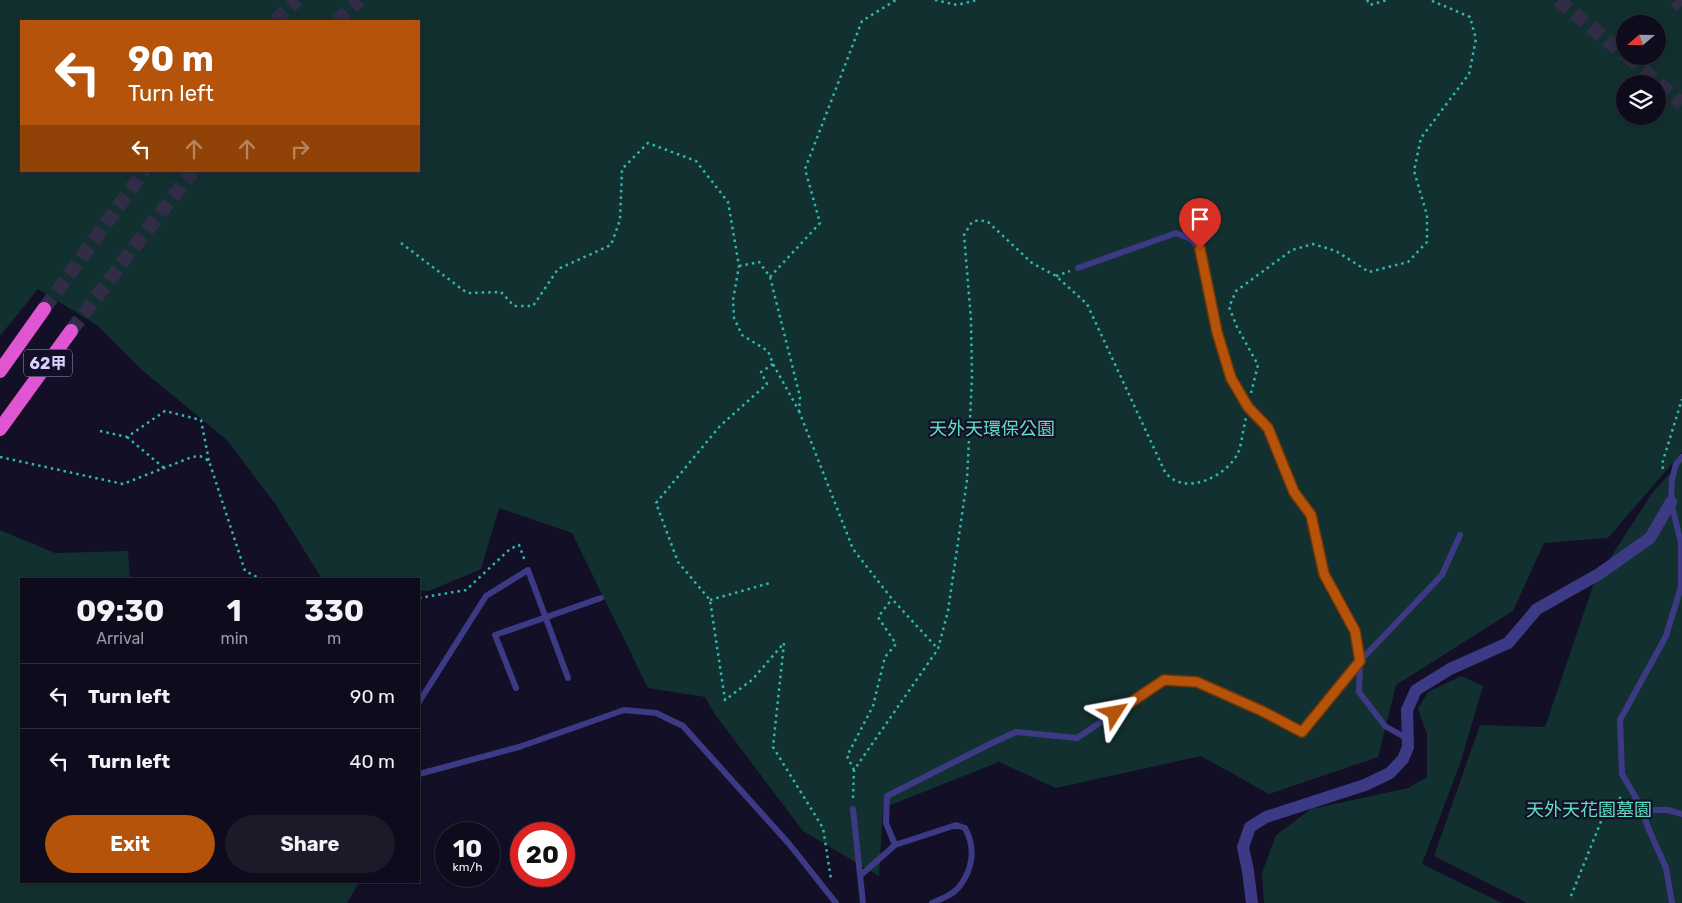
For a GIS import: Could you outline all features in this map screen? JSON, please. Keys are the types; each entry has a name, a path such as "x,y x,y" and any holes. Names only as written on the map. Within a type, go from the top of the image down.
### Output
{"highway":[{"name":"62甲","path":"0,372 44,310"},
{"name":"62甲","path":"0,429 71,331"}],"street":[{"path":"1252,903 1243,846 1250,827 1266,817 1365,785 1390,773 1403,759 1408,747 1407,710 1416,690 1450,669 1508,643 1537,609 1599,574 1650,538 1671,502"}],"lane":[{"path":"1078,268 1176,234 1191,238 1200,249 1217,332 1231,378 1248,407 1268,428 1294,492 1311,515 1324,574 1355,631 1360,661 1359,692 1386,726 1409,740"},
{"path":"1672,903 1666,868 1647,825 1643,810 1622,774 1620,720 1666,636 1681,587 1681,542 1671,502 1674,472 1676,464 1682,457"},
{"path":"895,845 886,823 887,796 1016,732 1077,738 1164,680 1197,682 1262,711 1302,732 1360,661 1442,575 1460,534"},
{"path":"420,700 486,596 528,570 568,678"},
{"path":"516,688 495,635 601,598"},
{"path":"420,774 519,746 624,710 656,714 683,726 790,845 835,902"},
{"path":"853,809 863,903"},
{"path":"1643,810 1668,810 1682,814"},
{"path":"861,875 895,845 956,825 965,828 972,840 972,862 959,888 947,897 932,903"}],"path":[{"path":"770,277 820,223 805,169 862,21 896,0"},
{"path":"935,0 957,5 977,0"},
{"path":"1367,0 1370,5 1387,0"},
{"path":"854,770 938,649 948,611 967,480 972,378 971,319 964,234 972,222 979,220 988,222 1032,263 1056,276 1086,304 1166,472 1172,480 1187,484 1207,480 1219,473 1232,461 1238,452 1258,365 1237,327 1229,307 1236,291 1292,250 1306,246 1314,244 1336,250 1369,272 1408,262 1427,242 1427,215 1414,170 1422,138 1468,74 1476,39 1470,17 1430,0"},
{"path":"401,243 467,293 501,292 514,306 533,306 558,269 611,245 620,220 622,169 648,143 696,161 728,202 740,266 734,300 734,318 742,335 768,351 773,364 799,411 853,549 892,599 938,649"},
{"path":"740,266 759,262 770,277 800,397 799,411"},
{"path":"1056,276 1078,268"},
{"path":"773,364 761,372 767,384 720,426 656,503 678,562 710,600 725,700 752,680 784,643 773,747 823,828 835,902"},
{"path":"1663,471 1662,464 1682,398"},
{"path":"127,437 165,411 201,420 209,460 245,571 259,578"},
{"path":"100,431 127,437 164,468"},
{"path":"0,457 123,484 192,457 200,456 209,460"},
{"path":"420,598 466,590 510,549 519,545 528,570"},
{"path":"710,600 770,582"},
{"path":"853,809 854,770 847,756 873,706 885,657 896,644 878,617 892,599"},
{"path":"1571,896 1606,809 1631,789"}],"green space":[{"name":"天外天環保公園","path":"0,0 1682,0 1682,452 1608,538 1544,543 1513,611 1396,685 1378,757 1269,794 1201,756 1056,788 999,762 883,808 879,876 803,831 714,713 705,697 648,688 572,533 499,508 481,569 429,591 420,591 420,578 321,578 276,505 227,440 142,370 98,326 38,289 0,336"},
{"name":"天外天花園墓園","path":"1682,460 1682,903 1527,903 1434,856 1480,725 1545,727 1594,583 1653,492"},
{"path":"0,530 55,553 128,551 130,578 20,578 20,883 359,883 347,903 0,903"},
{"path":"1461,676 1483,686 1461,761 1422,864 1502,903 1264,903 1262,873 1276,835 1311,809 1408,788 1427,777 1427,734 1418,709 1428,692"}],"tunnel":[{"path":"276,20 297,0"},
{"path":"337,20 360,0"},
{"path":"1558,0 1616,48"},
{"path":"1676,0 1682,6"},
{"path":"1637,65 1682,104"},
{"path":"44,309 143,172"},
{"path":"71,331 192,172"}],"route":[{"path":"1115,713 1164,680 1197,682 1262,711 1302,732 1360,661 1355,631 1324,574 1311,515 1294,492 1268,428 1248,407 1231,378 1217,332 1200,249"}]}
